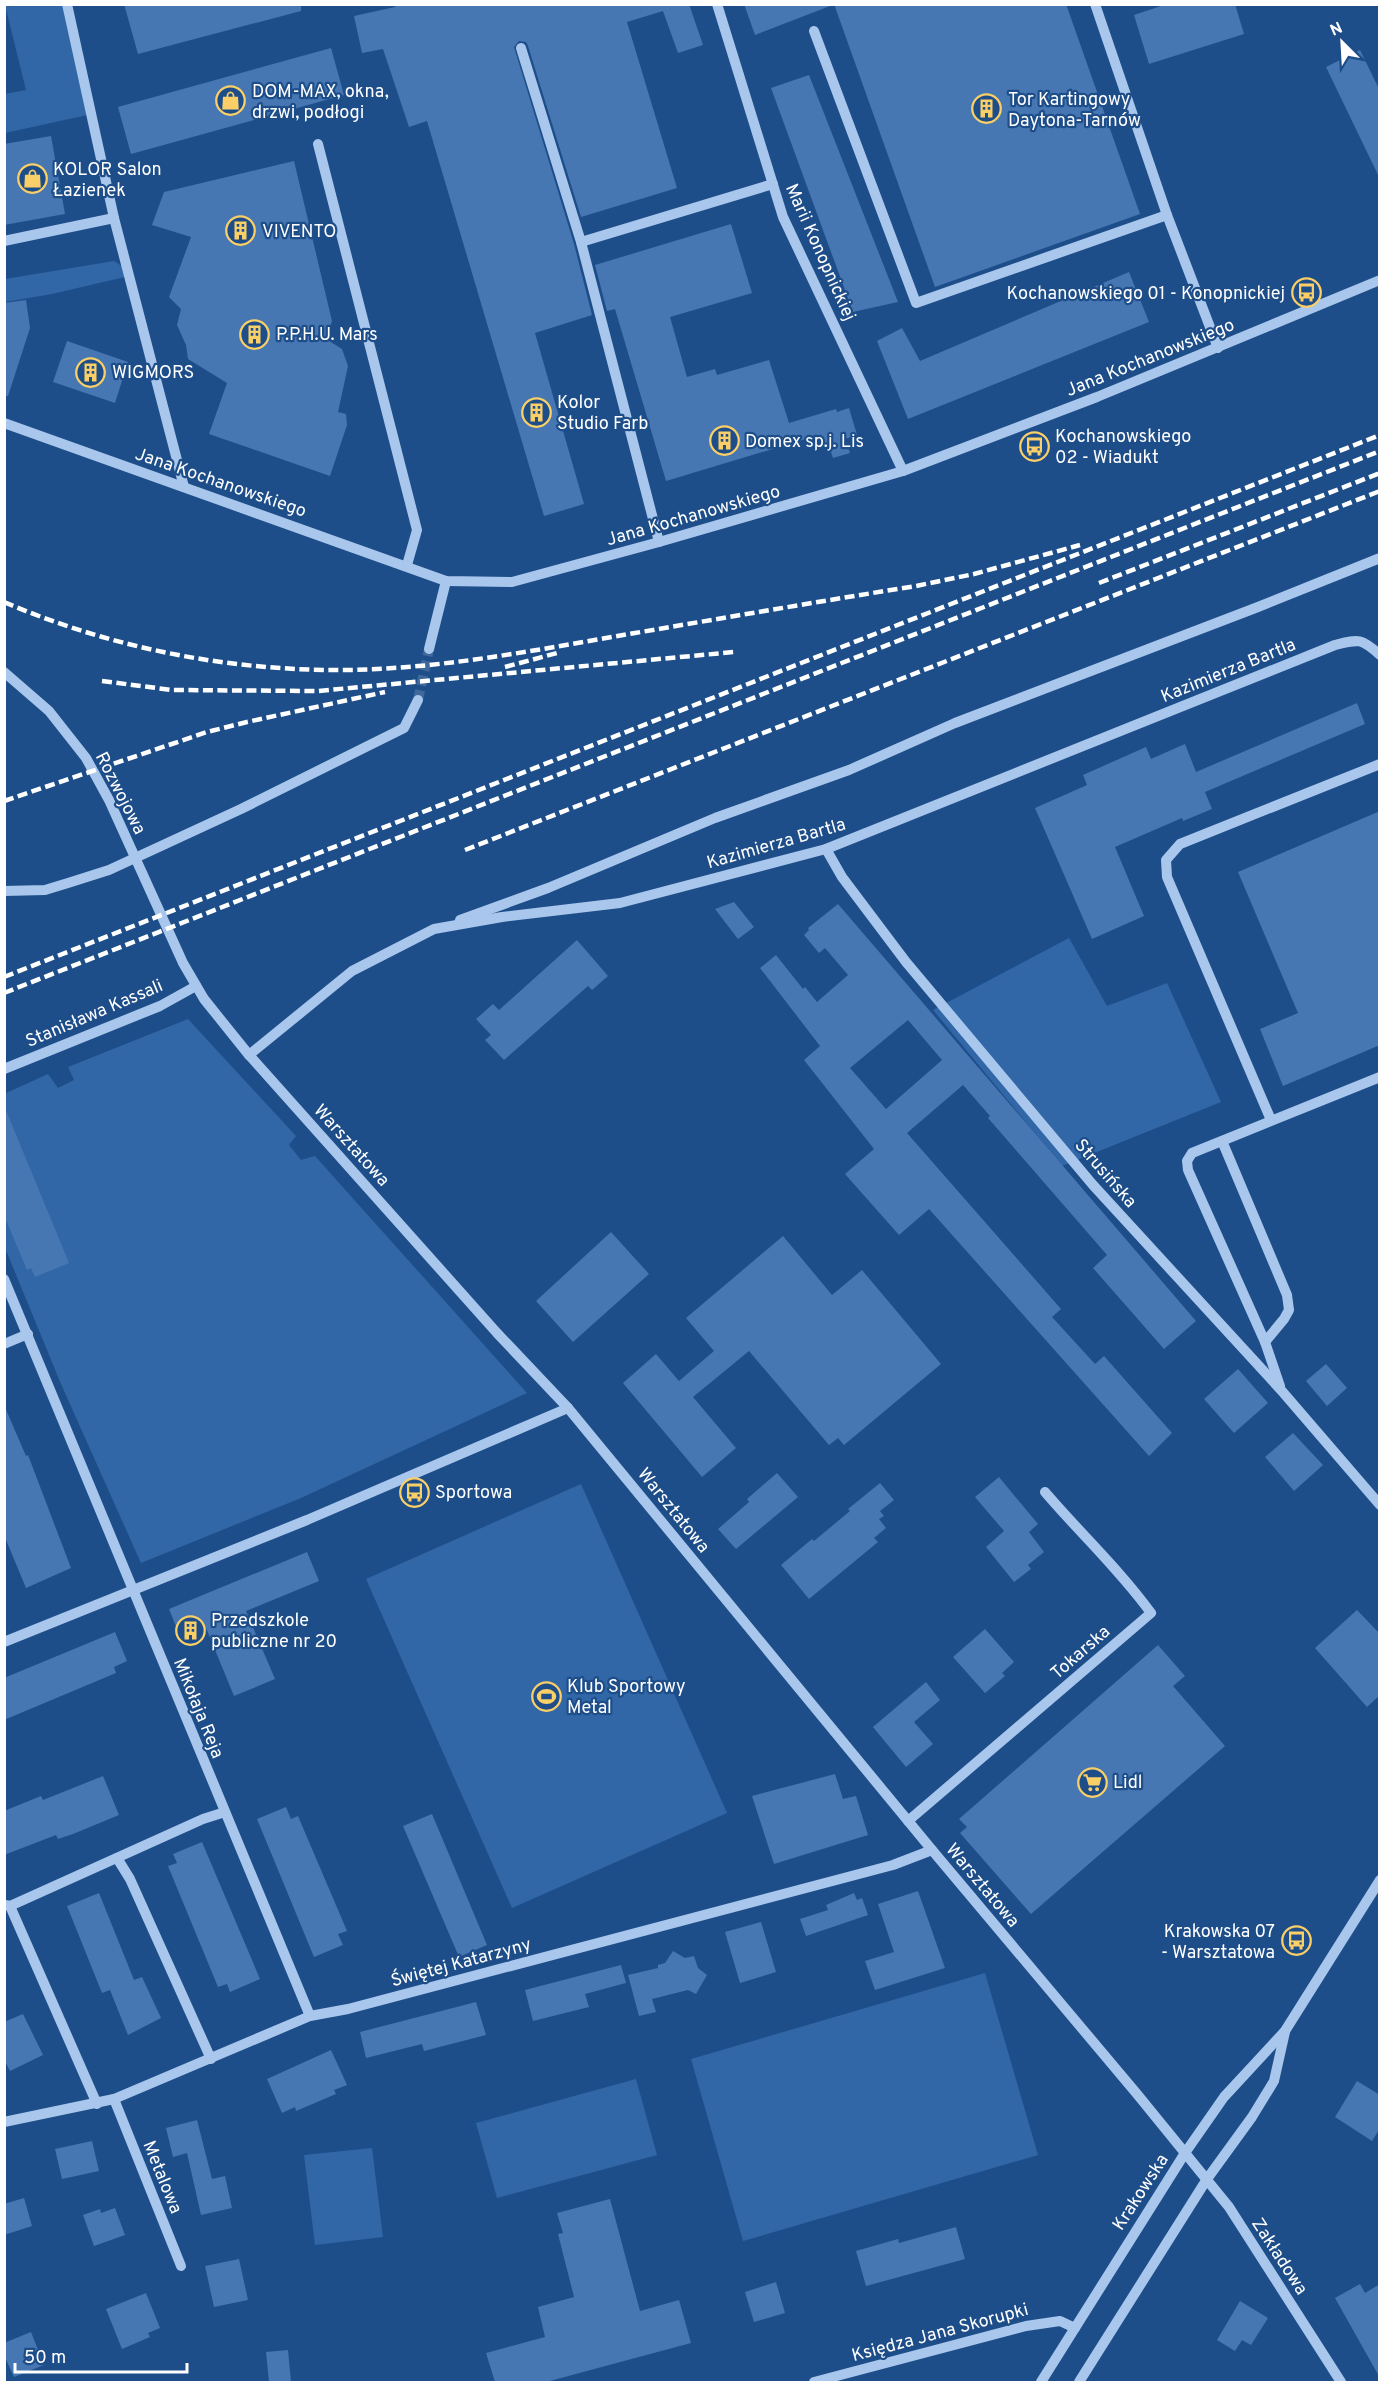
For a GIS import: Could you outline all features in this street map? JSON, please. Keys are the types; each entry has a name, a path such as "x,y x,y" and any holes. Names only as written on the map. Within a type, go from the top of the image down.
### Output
{"street":[{"path":"66,4 114,218 184,487"},
{"name":"Marii Konopnickiej","path":"717,4 783,217 903,471"},
{"path":"1095,4 1167,215 1218,348"},
{"path":"814,31 916,303 1167,215"},
{"path":"521,48 581,242 660,542"},
{"path":"318,144 417,530 407,565"},
{"path":"581,242 773,184"},
{"path":"4,241 114,218"},
{"name":"Jana Kochanowskiego","path":"4,423 407,565 446,581 512,582 660,542 903,471 1218,348 1380,280"},
{"path":"434,929 548,888 715,818 849,770 956,723 1380,558"},
{"path":"429,649 446,581"},
{"name":"Kazimierza Bartla","path":"249,1055 352,971 434,929 502,917 620,903 826,849 1335,645 1356,639 1365,642 1380,655"},
{"name":"Rozwojowa","path":"4,672 49,711 86,758 101,783 147,885"},
{"path":"4,891 45,890 109,870 241,810 404,728 418,700"},
{"path":"1271,1120 1167,877 1166,860 1180,844 1380,764"},
{"name":"Strusińska","path":"826,849 842,877 906,962 1085,1176 1281,1390 1380,1505"},
{"name":"Warsztatowa","path":"147,885 196,986 249,1055 497,1333 568,1408 1185,2153"},
{"name":"Stanisława Kassali","path":"4,1069 159,1006 196,986"},
{"path":"1281,1390 1265,1342 1188,1170 1187,1161 1192,1153 1380,1077"},
{"path":"1222,1141 1287,1295 1289,1310 1284,1320 1265,1342"},
{"name":"Mikołaja Reja","path":"4,1279 310,2016"},
{"path":"4,1344 28,1334"},
{"path":"4,1642 307,1520 568,1408"},
{"name":"Tokarska","path":"909,1821 1151,1613 1128,1582 1045,1492"},
{"path":"97,2104 7,1906 203,1819 225,1812"},
{"name":"Świętej Katarzyny","path":"4,2122 114,2099 310,2016 348,2009 893,1865 932,1850"},
{"path":"117,1858 130,1879 211,2059"},
{"name":"Krakowska","path":"1041,2382 1185,2153 1224,2097 1285,2031 1380,1880"},
{"name":"Krakowska","path":"1079,2382 1207,2180 1252,2117 1274,2081 1285,2031"},
{"name":"Metalowa","path":"114,2099 181,2266"},
{"name":"Zakładowa","path":"1185,2153 1256,2247 1341,2382"},
{"name":"Księdza Jana Skorupki","path":"814,2382 1026,2325 1060,2321 1075,2328"}],"shaded area":[{"path":"5,5 67,5 92,114 5,133 5,94 26,90"},
{"path":"114,261 128,270 129,276 52,294 5,302 5,279"},
{"path":"1069,938 1107,1006 1167,983 1221,1102 1062,1166 933,1010"},
{"path":"188,1019 296,1136 289,1145 301,1160 315,1156 527,1393 301,1498 141,1563 61,1384 5,1248 4,1094 48,1074 58,1088 74,1080 68,1067"},
{"name":"Klub Sportowy Metal","path":"581,1484 727,1813 512,1908 366,1579"},
{"path":"985,1973 1038,2155 743,2241 691,2059"},
{"path":"636,2079 657,2155 497,2198 476,2123"},
{"path":"372,2148 383,2237 315,2245 304,2155"}],"building":[{"path":"124,4 301,4 301,11 138,54"},
{"path":"394,4 689,4 703,45 678,53 663,11 627,22 677,188 581,217 528,46 526,42 519,41 514,47 574,244 592,315 535,333 584,504 544,516 427,121 409,127 383,49 362,53 354,16 395,7"},
{"path":"744,4 830,4 830,6 755,35"},
{"name":"Tor Kartingowy Daytona-Tarnów","path":"834,4 1066,4 1140,214 935,287"},
{"path":"1167,4 1235,4 1244,34 1149,64 1134,15"},
{"name":"DOM-MAX, okna, drzwi, podłogi","path":"331,48 344,95 131,154 118,107"},
{"path":"1360,50 1380,91 1380,179 1326,67"},
{"path":"809,75 898,302 853,312 771,88"},
{"name":"KOLOR Salon Łazienek","path":"51,136 65,214 4,225 4,144"},
{"path":"294,161 332,321 326,339 342,349 348,366 338,412 346,414 347,425 330,476 209,434 227,383 188,359 186,345 177,325 181,309 169,297 191,237 152,225 164,192"},
{"path":"731,224 752,293 670,317 687,377 715,369 717,375 769,360 789,423 836,409 837,412 849,408 857,435 845,439 850,453 833,458 828,443 822,445 819,435 666,481 615,309 607,311 595,265"},
{"path":"1129,272 1149,322 908,419 877,341 902,328 920,361"},
{"path":"26,300 30,328 8,396 4,396 4,303"},
{"name":"WIGMORS","path":"67,341 128,362 115,403 53,382"},
{"path":"1357,703 1365,724 1205,792 1212,809 1183,821 1182,818 1115,847 1144,916 1092,939 1035,808 1087,785 1083,775 1146,747 1151,759 1185,744 1196,772"},
{"path":"1380,811 1380,1045 1283,1086 1260,1029 1298,1013 1238,872"},
{"path":"734,902 754,927 738,939 715,909"},
{"path":"838,904 1196,1321 1164,1349 1093,1268 1107,1255 988,1118 990,1116 963,1085 907,1133 1061,1309 1052,1317 1095,1364 1104,1356 1172,1433 1149,1456 929,1209 899,1235 845,1174 874,1149 804,1060 820,1046 760,968 776,955 803,989 805,987 817,1002 848,975 825,948 819,953 804,935 809,930 808,928","holes":["908,1020 942,1060 886,1109 850,1068"]},
{"path":"577,940 608,976 592,990 588,986 504,1060 485,1040 491,1035 476,1019 493,1004 499,1010"},
{"path":"5,1108 69,1263 35,1277 31,1268 27,1270 4,1215"},
{"path":"611,1232 649,1274 573,1342 536,1301"},
{"path":"783,1236 832,1295 862,1270 941,1364 844,1445 838,1438 829,1445 749,1351 693,1397 736,1448 702,1477 623,1383 656,1354 679,1381 714,1351 686,1318"},
{"path":"1326,1364 1347,1388 1327,1406 1306,1381"},
{"path":"1238,1369 1268,1403 1234,1433 1204,1399"},
{"path":"4,1405 26,1456 28,1455 71,1568 26,1588 4,1535"},
{"path":"1293,1433 1323,1465 1294,1491 1265,1457"},
{"path":"777,1473 798,1497 736,1549 718,1529"},
{"path":"999,1477 1038,1524 1029,1532 1044,1552 1028,1565 1031,1569 1014,1582 986,1547 1004,1531 975,1497"},
{"path":"880,1483 894,1500 880,1511 884,1516 879,1519 886,1528 874,1538 878,1542 809,1599 781,1565 812,1539 814,1541"},
{"name":"Przedszkole publiczne nr 20","path":"307,1552 319,1581 246,1611 275,1679 234,1696 206,1628 181,1639 169,1609"},
{"path":"1357,1610 1380,1634 1380,1695 1367,1707 1315,1648"},
{"path":"985,1629 1014,1662 1002,1673 1005,1676 985,1693 953,1657"},
{"path":"115,1632 127,1661 114,1667 116,1673 4,1720 4,1678"},
{"name":"Lidl","path":"1158,1645 1185,1676 1173,1686 1225,1746 1031,1914 960,1833 967,1827 959,1819"},
{"path":"926,1682 940,1700 914,1722 933,1744 906,1767 873,1727"},
{"path":"835,1774 843,1799 856,1796 868,1835 774,1864 752,1796"},
{"path":"103,1776 119,1815 73,1834 58,1839 56,1835 4,1855 4,1811 41,1796 43,1800"},
{"path":"286,1807 291,1819 298,1816 347,1931 338,1934 343,1945 314,1957 257,1819"},
{"path":"432,1814 487,1945 459,1957 403,1826"},
{"path":"202,1842 260,1979 230,1992 227,1984 218,1987 168,1866 177,1863 173,1854"},
{"path":"918,1891 945,1968 875,1990 865,1961 894,1952 878,1904"},
{"path":"99,1893 134,1980 142,1977 161,2018 128,2035 110,1990 102,1993 67,1906"},
{"path":"854,1893 857,1900 862,1898 868,1915 806,1936 800,1919 828,1910 826,1905"},
{"path":"761,1922 776,1972 740,1983 725,1932"},
{"path":"673,1951 685,1958 694,1956 698,1968 707,1975 696,1994 688,1990 652,1999 656,2012 639,2016 628,1975 658,1968 658,1965 665,1963"},
{"path":"621,1965 626,1983 585,1994 589,2007 533,2021 525,1990"},
{"path":"476,2002 486,2035 424,2051 422,2044 366,2058 360,2032"},
{"path":"23,2014 43,2055 10,2071 4,2059 4,2022"},
{"path":"331,2050 347,2085 334,2090 336,2094 296,2111 295,2107 282,2113 267,2079"},
{"path":"1357,2081 1380,2095 1380,2128 1372,2141 1335,2117"},
{"path":"197,2120 212,2179 225,2176 232,2208 201,2215 187,2153 173,2157 166,2128"},
{"path":"92,2141 99,2171 62,2179 55,2149"},
{"path":"24,2198 32,2226 4,2235 4,2204"},
{"path":"610,2199 640,2311 679,2300 691,2343 546,2382 495,2382 486,2353 545,2337 538,2307 574,2297 558,2234 563,2233 557,2213"},
{"path":"115,2208 125,2235 94,2246 83,2215 100,2209 101,2213"},
{"path":"956,2227 965,2259 866,2286 856,2251 898,2239 899,2243"},
{"path":"239,2259 248,2300 214,2307 205,2266"},
{"path":"776,2282 785,2313 754,2322 745,2292"},
{"path":"1360,2284 1365,2293 1380,2284 1380,2378 1335,2298"},
{"path":"146,2293 160,2328 148,2333 150,2337 122,2349 106,2309"},
{"path":"1240,2301 1268,2318 1251,2345 1242,2340 1235,2351 1217,2340"},
{"path":"31,2332 44,2365 14,2377 4,2355 4,2343"},
{"path":"288,2350 291,2382 269,2382 266,2352"}],"tunnel":[{"path":"418,700 429,649"}],"railway":[{"path":"4,977 1380,435"},
{"path":"4,993 1380,451"},
{"path":"1099,583 1380,473"},
{"path":"465,850 1380,491"},
{"path":"4,602 43,618 123,643 205,660 289,669 407,667 522,652 916,586 974,574 1080,545"},
{"path":"102,681 172,690 318,691 734,652"},
{"path":"505,667 557,653"},
{"path":"4,801 207,732 385,692"}],"place":[{"name":"DOM-MAX, okna, drzwi, podłogi","path":"231,101"},
{"name":"Tor Kartingowy Daytona-Tarnów","path":"987,109"},
{"name":"KOLOR Salon Łazienek","path":"32,179"},
{"name":"VIVENTO","path":"241,231"},
{"name":"Kochanowskiego 01 - Konopnickiej","path":"1306,293"},
{"name":"P.P.H.U. Mars","path":"255,334"},
{"name":"WIGMORS","path":"91,372"},
{"name":"Kolor Studio Farb","path":"536,412"},
{"name":"Domex sp.j. Lis","path":"724,441"},
{"name":"Kochanowskiego 02 - Wiadukt","path":"1034,446"},
{"name":"Sportowa","path":"414,1492"},
{"name":"Przedszkole publiczne nr 20","path":"190,1630"},
{"name":"Klub Sportowy Metal","path":"546,1696"},
{"name":"Lidl","path":"1092,1782"},
{"name":"Krakowska 07 - Warsztatowa","path":"1296,1941"}]}
